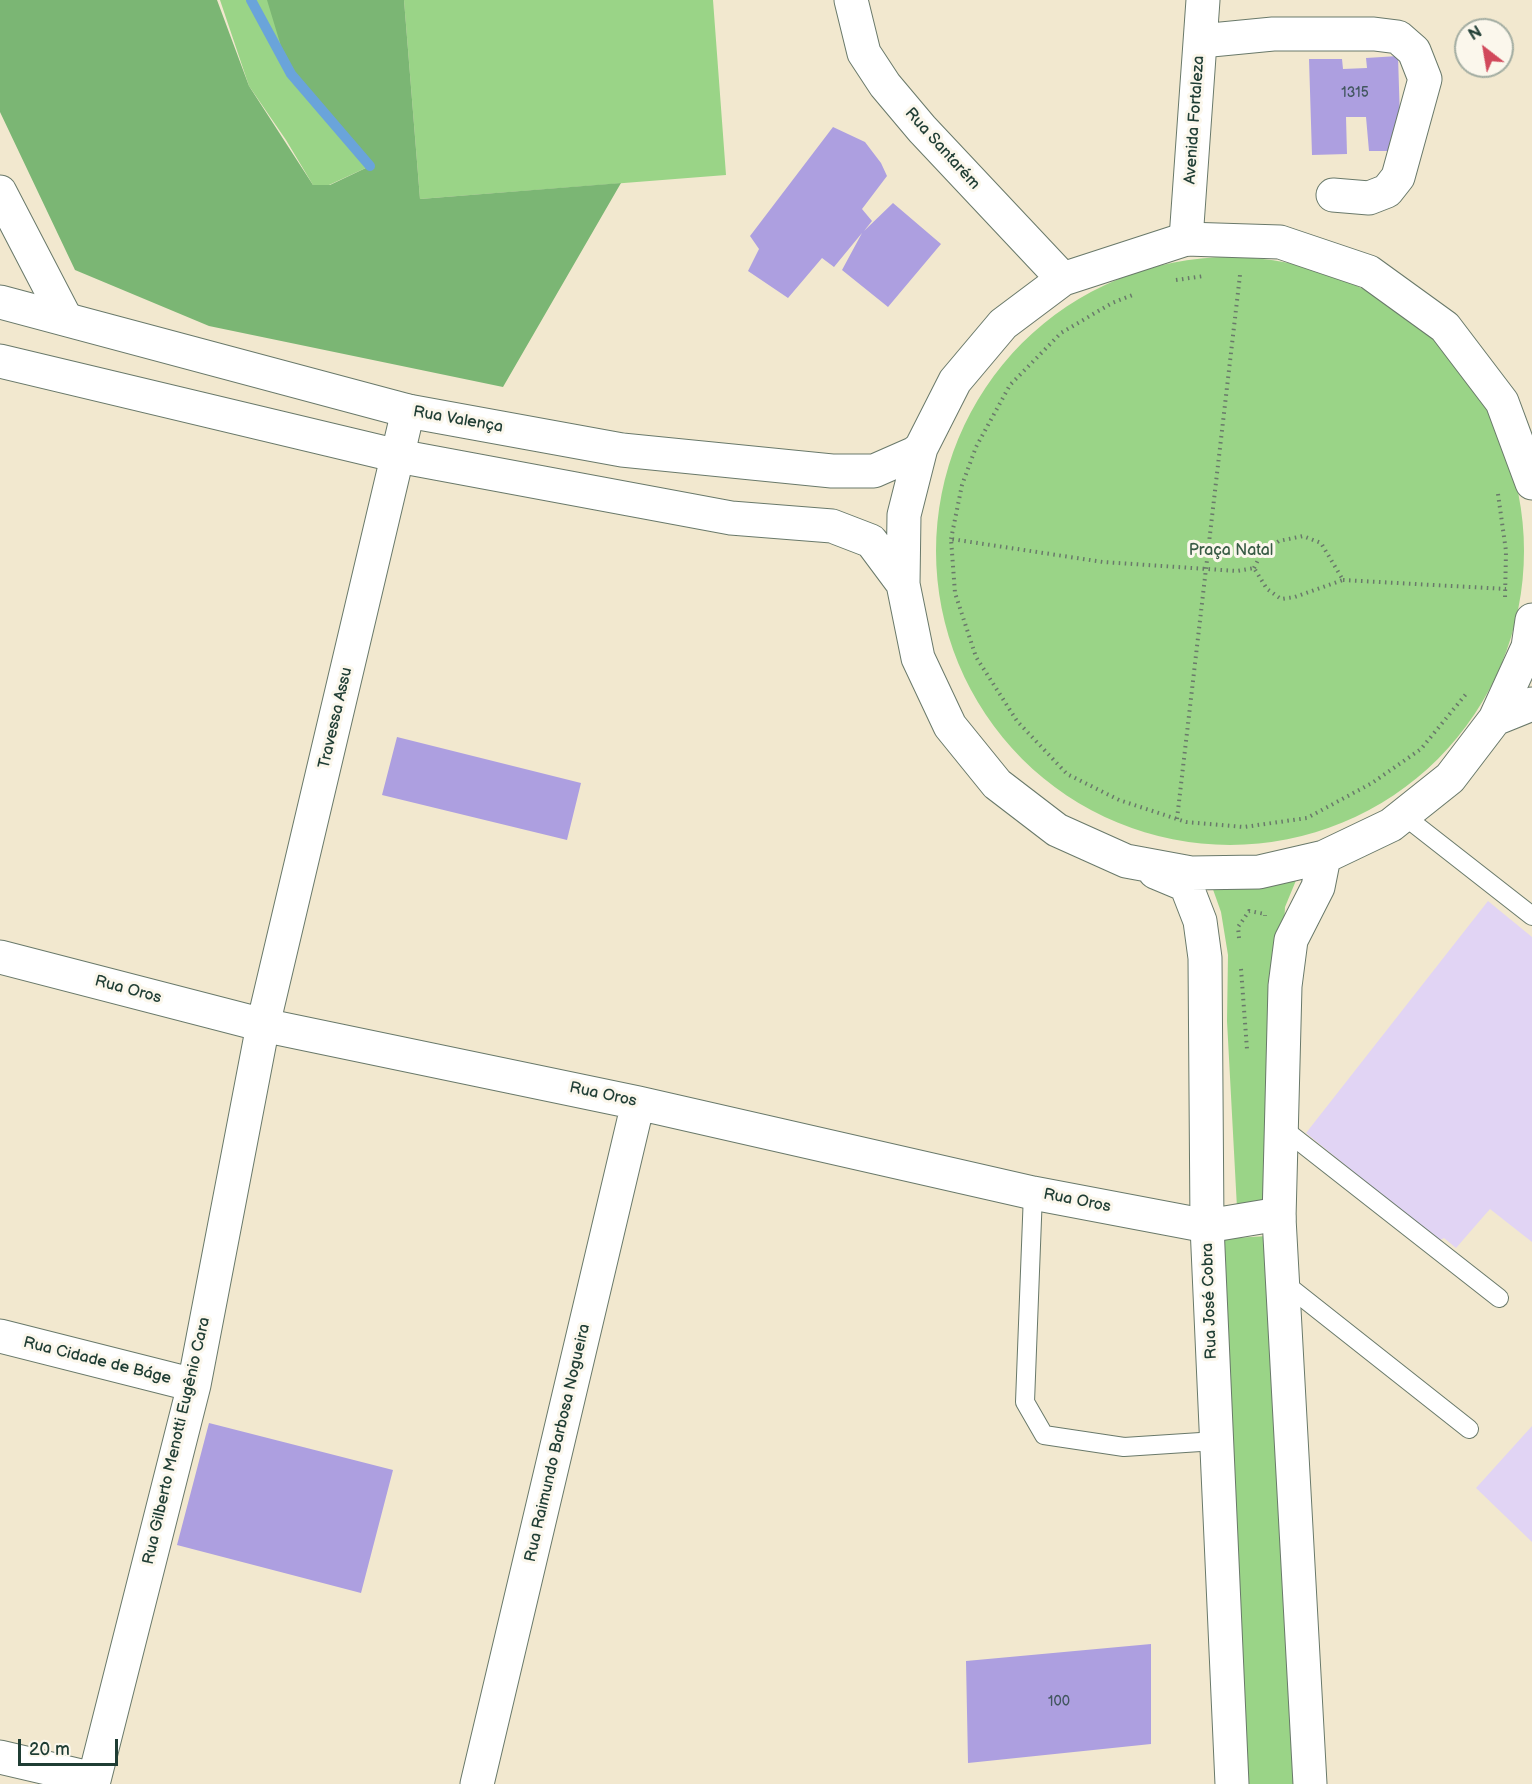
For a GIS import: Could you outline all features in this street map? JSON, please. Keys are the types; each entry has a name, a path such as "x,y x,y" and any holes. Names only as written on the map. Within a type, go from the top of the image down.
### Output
{"street":[{"name":"Rua Santarém","path":"851,0 864,53 885,86 922,129 1063,279"},
{"name":"Avenida Fortaleza","path":"1186,239 1203,0"},
{"path":"1201,41 1273,34 1374,34 1398,37 1414,51 1425,79 1398,177 1387,191 1369,198 1333,195"},
{"path":"0,192 66,319"},
{"path":"1518,614 1527,647 1495,719 1450,778 1391,825 1324,857 1259,872 1191,873 1126,861 1057,830 997,784 950,726 918,658 903,584 904,515 921,448 955,381 1003,324 1063,279 1186,239 1280,242 1369,272 1445,327 1502,402 1532,483"},
{"name":"Rua Valença","path":"0,302 408,411 622,450 832,471 874,471 915,453 921,448"},
{"path":"0,361 398,456 731,518 832,526 870,541 903,584"},
{"name":"Travessa Assu","path":"263,1025 408,411"},
{"path":"1495,719 1532,704"},
{"path":"1310,1784 1279,1218 1285,986 1291,940 1318,887 1324,857"},
{"name":"Rua José Cobra","path":"1126,861 1186,885 1200,921 1205,958 1207,1226 1232,1784"},
{"name":"Rua Oros","path":"0,957 263,1025 638,1103 1033,1193 1207,1226"},
{"name":"Rua Gilberto Menotti Eugênio Cara","path":"93,1782 194,1385 263,1025"},
{"name":"Rua Raimundo Barbosa Nogueira","path":"477,1784 638,1103"},
{"path":"1207,1226 1267,1216 1279,1218"},
{"name":"Rua Cidade de Báge","path":"0,1336 194,1385"},
{"path":"0,1757 93,1782"}],"lane":[{"path":"1403,815 1532,916"},
{"path":"1281,1127 1499,1298"},
{"path":"1033,1193 1025,1402 1044,1435 1124,1447 1216,1440"},
{"path":"1283,1282 1469,1429"}],"path":[{"path":"1168,282 1214,274"},
{"path":"1231,274 1250,274"},
{"path":"1177,819 1240,274"},
{"path":"1146,290 1112,303 1061,333 1010,386 976,447 962,485 951,539 955,593 976,657 1017,721 1067,774 1119,800 1186,822 1244,827 1307,818 1372,783 1421,749 1470,688"},
{"path":"1496,483 1506,551 1506,589 1518,614"},
{"path":"1254,568 1261,554 1279,541 1303,536 1321,543 1343,580"},
{"path":"951,539 1102,562 1237,571 1254,568"},
{"path":"1254,568 1268,589 1281,599 1295,597 1343,580 1506,589"}],"shaded area":[{"path":"1488,901 1532,937 1532,1242 1490,1209 1456,1248 1444,1238 1438,1241 1306,1133"},
{"path":"1532,1426 1532,1542 1476,1488"}],"green space":[{"path":"0,0 217,0 249,86 313,185 330,185 370,166 287,66 267,0 404,0 420,199 621,183 503,387 209,326 75,270 0,112"},
{"path":"220,0 268,0 291,74 370,166 329,185 313,185 249,86"},
{"path":"404,0 713,0 726,175 420,199"},
{"name":"Praça Natal","path":"1230,257 1287,263 1342,280 1393,307 1438,343 1474,388 1501,439 1518,494 1524,551 1518,608 1501,663 1474,714 1438,759 1393,795 1342,822 1287,839 1230,845 1173,839 1118,822 1067,795 1022,759 986,714 959,663 942,608 936,551 942,494 959,439 986,388 1022,343 1067,307 1118,280 1173,263"},
{"path":"1297,878 1285,907 1277,1061 1277,1207 1237,1208 1227,1021 1228,955 1221,912 1210,881"},
{"path":"1267,1236 1297,1784 1247,1784 1219,1239"}],"building":[{"path":"1398,56 1401,151 1369,151 1366,117 1346,117 1347,154 1312,155 1309,59 1342,59 1343,69 1367,68 1366,58"},
{"path":"833,127 865,142 881,163 887,176 862,209 872,221 864,231 893,203 941,244 888,307 842,270 862,233 834,267 822,258 788,298 748,271 759,249 750,236"},
{"path":"397,737 581,783 567,840 382,795"},
{"path":"209,1423 393,1470 361,1593 177,1545"},
{"path":"1151,1644 1151,1744 968,1763 966,1661"}],"waterway":[{"path":"251,0 291,74 370,166"}]}
